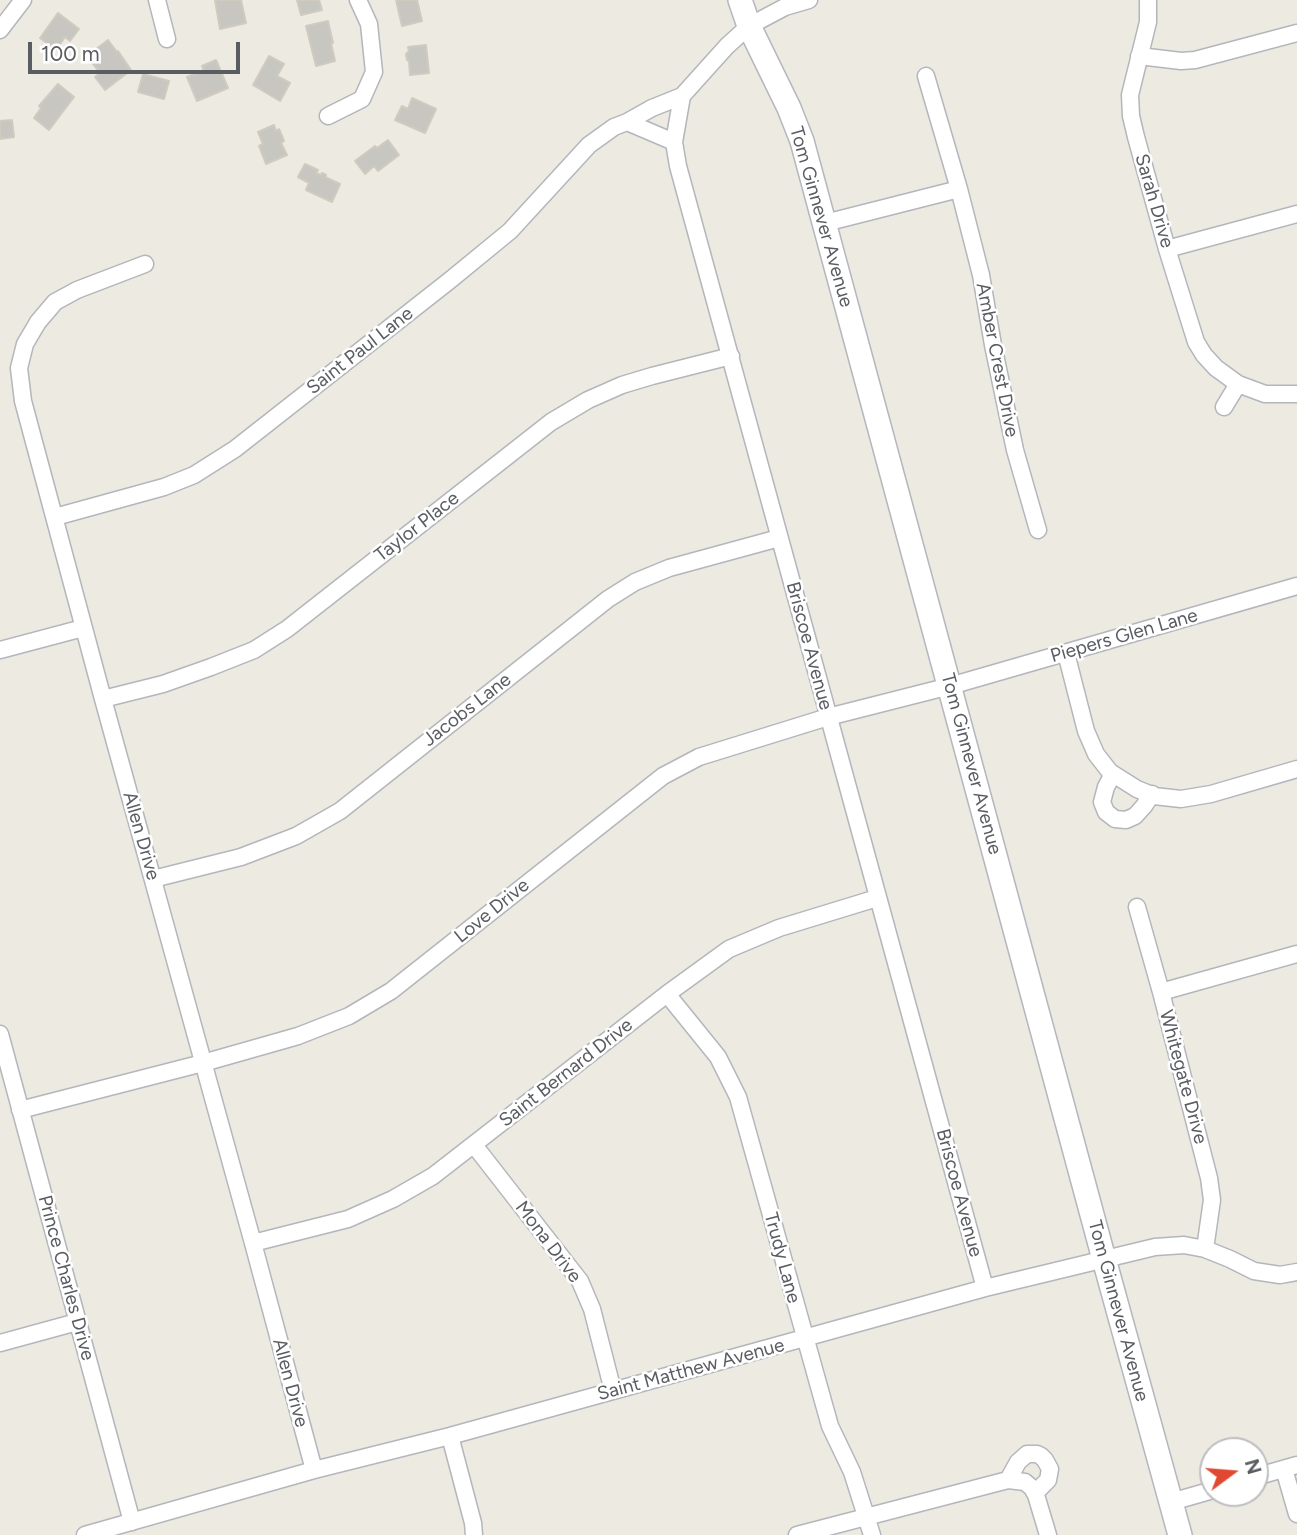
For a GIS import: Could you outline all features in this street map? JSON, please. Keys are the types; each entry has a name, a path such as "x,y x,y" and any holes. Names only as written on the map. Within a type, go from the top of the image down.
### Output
{"main road":[{"name":"Tom Ginnever Avenue","path":"740,0 802,141 1180,1535"}],"street":[{"path":"0,30 23,0"},
{"path":"157,0 167,39"},
{"path":"328,116 362,99 374,72 369,24 358,0"},
{"path":"682,96 727,46 750,26 785,7 809,0"},
{"name":"Sarah Drive","path":"1148,0 1149,22 1130,95 1136,138 1196,342 1216,368 1238,384"},
{"path":"1139,56 1195,60 1297,33"},
{"name":"Amber Crest Drive","path":"926,76 981,275 1015,450 1038,530"},
{"name":"Saint Paul Lane","path":"55,517 194,475 235,449 510,231 589,145 614,127 682,96"},
{"name":"Briscoe Avenue","path":"682,96 674,142 678,166 985,1288"},
{"path":"627,122 674,142"},
{"path":"825,223 959,189"},
{"path":"1167,249 1297,214"},
{"name":"Allen Drive","path":"145,264 77,290 55,302 38,322 25,344 19,368 23,401 314,1470"},
{"name":"Taylor Place","path":"103,699 163,684 254,650 287,629 551,422 588,400 622,385 731,356"},
{"path":"1223,407 1238,384 1265,394 1297,394"},
{"name":"Jacobs Lane","path":"153,879 241,857 296,836 340,811 608,599 635,582 669,568 779,538"},
{"name":"Piepers Glen Lane","path":"950,686 1297,586"},
{"path":"0,650 83,628"},
{"path":"1066,653 1086,732 1096,754 1113,774 1137,789 1181,799 1201,796 1297,769"},
{"name":"Love Drive","path":"20,1110 298,1036 349,1016 391,991 663,776 699,757 828,717 950,686"},
{"path":"1113,774 1102,802 1106,811 1115,819 1126,820 1135,816 1152,794"},
{"name":"Saint Bernard Drive","path":"253,1243 348,1219 393,1199 433,1176 729,949 779,928 877,898"},
{"name":"Whitegate Drive","path":"1136,907 1209,1178 1212,1199 1205,1249"},
{"path":"1161,992 1297,954"},
{"name":"Trudy Lane","path":"667,994 718,1057 738,1097 830,1426 852,1472 872,1535"},
{"name":"Prince Charles Drive","path":"0,1034 132,1522"},
{"name":"Mona Drive","path":"474,1145 580,1281 592,1309 613,1391"},
{"name":"Saint Matthew Avenue","path":"85,1535 985,1288 1155,1247 1184,1245 1205,1249 1254,1271 1280,1275 1297,1272"},
{"path":"0,1343 78,1322"},
{"path":"450,1436 474,1535"},
{"path":"1269,1474 1291,1467 1297,1514"},
{"path":"797,1535 867,1516 1023,1485 1048,1535"},
{"path":"1171,1502 1199,1494"}],"building":[{"path":"215,0 241,0 246,23 220,29"},
{"path":"297,0 319,0 322,10 301,15"},
{"path":"396,0 417,0 422,21 402,26"},
{"path":"58,13 79,29 70,41 65,37 56,50 40,38"},
{"path":"328,21 335,61 316,66 306,26"},
{"path":"108,40 131,70 105,90 95,77 100,73 87,56"},
{"path":"426,45 429,73 410,75 406,54 408,47"},
{"path":"269,56 284,64 277,76 290,83 280,101 253,85"},
{"path":"216,60 228,88 197,101 187,77 204,70 202,66"},
{"path":"143,74 169,81 164,99 138,92"},
{"path":"58,84 74,97 49,130 34,118 41,108 39,106"},
{"path":"412,98 436,109 425,133 395,120 402,106 408,109"},
{"path":"12,120 14,137 0,139 0,121"},
{"path":"274,125 276,131 279,129 284,141 281,143 287,155 266,164 259,146 263,144 258,132"},
{"path":"388,140 399,155 378,171 374,166 365,174 355,161"},
{"path":"305,164 318,170 316,173 322,173 340,184 332,202 306,190 309,183 298,177"}]}
